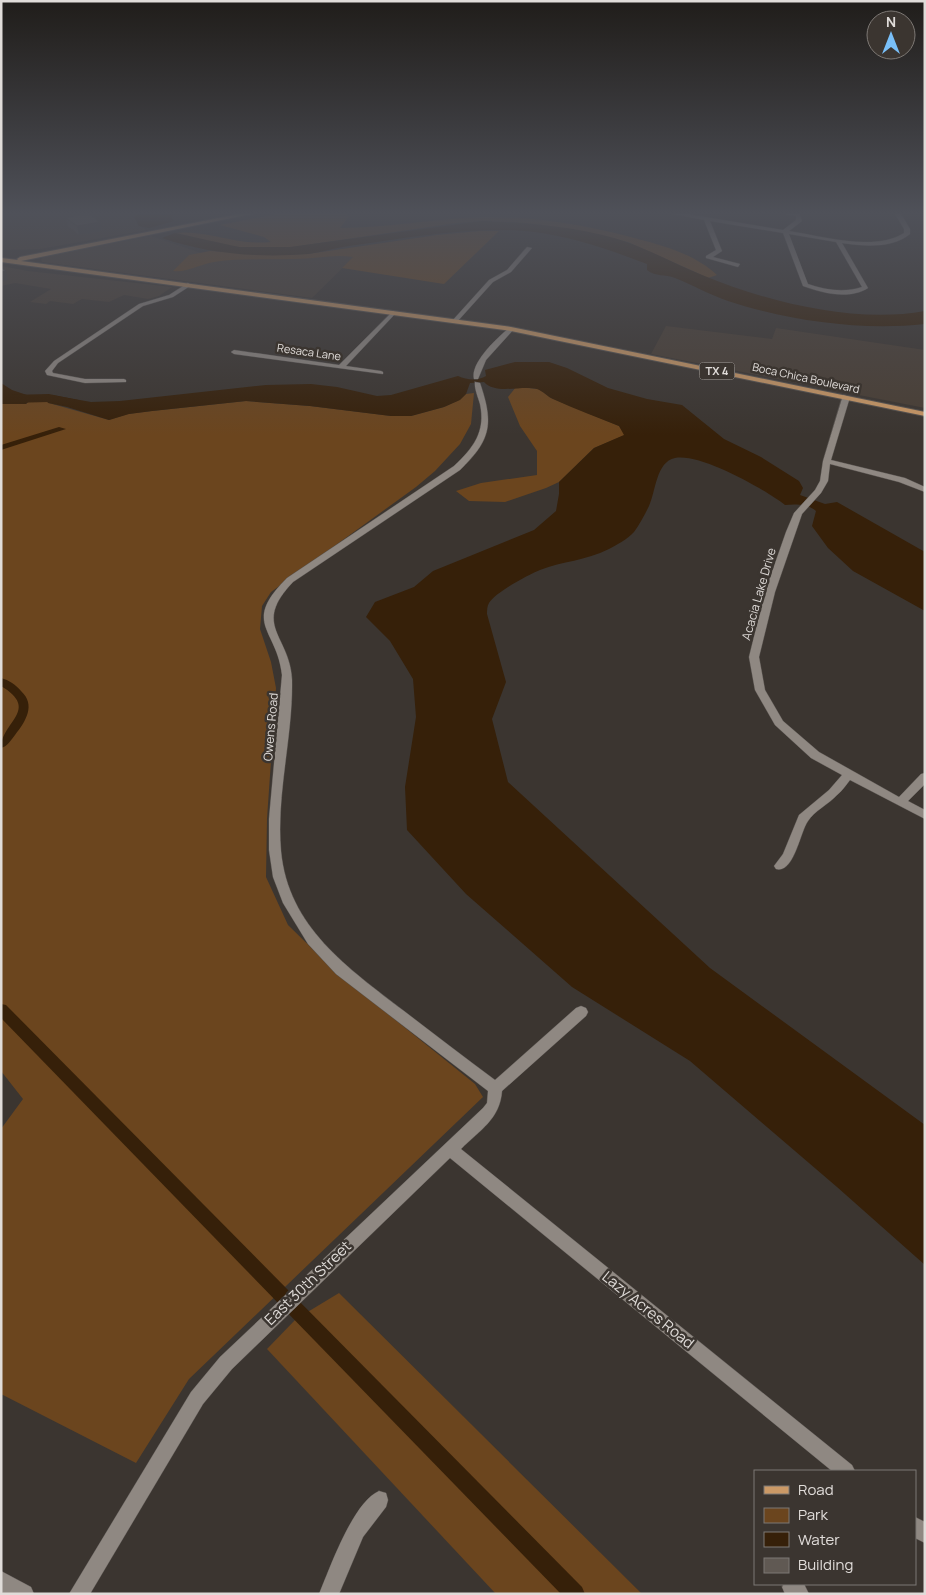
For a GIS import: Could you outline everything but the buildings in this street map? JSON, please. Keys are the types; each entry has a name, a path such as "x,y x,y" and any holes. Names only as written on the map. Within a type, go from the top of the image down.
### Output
{"main road":[{"name":"Boca Chica Boulevard","path":"198,286 511,330 925,414"},
{"path":"884,405 925,419"}],"street":[{"path":"124,380 67,380 50,375 48,372 56,362 141,305 171,296 186,286"},
{"path":"454,322 487,286"},
{"path":"809,286 820,291 856,292 865,288 864,286"},
{"path":"341,367 393,313"},
{"name":"Owens Road","path":"495,1088 342,970 313,941 289,903 279,877 275,850 275,819 287,685 286,667 268,624 268,610 273,599 290,580 449,473 471,456 485,434 486,419 486,412 475,374 479,365 511,330"},
{"name":"Resaca Lane","path":"234,352 381,373"},
{"name":"Acacia Lake Drive","path":"846,397 827,461 824,481 818,491 798,513 770,592 754,657 760,690 779,723 814,755 925,815"},
{"path":"827,461 902,480 925,490"},
{"path":"780,866 788,855 803,818 833,793 848,775"},
{"path":"901,802 925,777"},
{"path":"495,1088 580,1012"},
{"name":"East 30th Street","path":"79,1594 196,1398 226,1363 256,1333 488,1114 494,1104 495,1088"},
{"name":"Lazy Acres Road","path":"450,1149 845,1470"},
{"path":"329,1594 356,1530 379,1500"},
{"path":"1,1581 24,1594"},
{"path":"794,1585 792,1588 799,1594"}],"shaded area":[{"path":"36,286 172,287 159,296 148,299 124,295 109,302 82,299 73,304 50,301 46,304 30,302 51,289"},
{"path":"225,286 324,286 312,298"},
{"path":"666,326 772,339 776,328 925,350 925,408 651,354"}],"green space":[{"path":"516,387 539,389 551,398 619,426 625,435 594,448 559,482 546,488 505,502 469,501 456,491 481,483 537,475 537,451 520,426 508,397"},
{"path":"474,393 471,424 460,444 435,471 416,487 271,592 262,606 260,629 271,662 276,688 267,819 266,877 288,925 336,972 475,1084 483,1097 189,1379 136,1463 1,1394 1,1129 23,1099 1,1071 1,401 26,404 30,400 46,400 49,403 109,420 128,414 246,401 310,406 391,416 411,416 444,407 459,400 466,394"},
{"path":"339,1293 642,1594 496,1594 267,1349 296,1319"}],"water":[{"path":"694,286 731,286 783,302 841,312 870,315 925,311 925,324 876,326 825,323 751,308"},
{"path":"515,362 549,362 567,368 608,388 647,399 682,405 724,439 761,457 799,481 803,488 800,495 825,504 837,502 925,552 925,611 853,571 828,548 812,526 816,511 813,509 802,505 785,505 763,490 716,466 686,458 675,458 664,465 660,471 649,506 636,529 629,537 600,553 549,567 520,580 505,589 488,604 487,614 506,682 492,719 508,782 710,968 925,1125 925,1265 690,1061 572,987 466,894 407,830 405,787 416,717 413,679 390,641 366,617 375,602 414,587 433,571 534,530 556,511 559,482 594,448 624,435 619,426 553,399 537,389 502,389 489,386 484,382 470,383 466,394 460,400 444,407 411,416 391,416 310,406 246,401 129,414 109,420 48,403 46,400 52,395 91,402 120,401 266,385 311,384 337,387 377,396 391,395 458,376 480,379 486,376 485,370"},
{"path":"1,383 12,390 27,395 30,400 26,404 1,404"}],"waterway":[{"path":"10,399 49,398 74,403"},
{"path":"1,448 62,429"},
{"path":"1,681 13,688 21,696 24,703 21,719 1,745"},
{"path":"1,1009 575,1594"}]}
